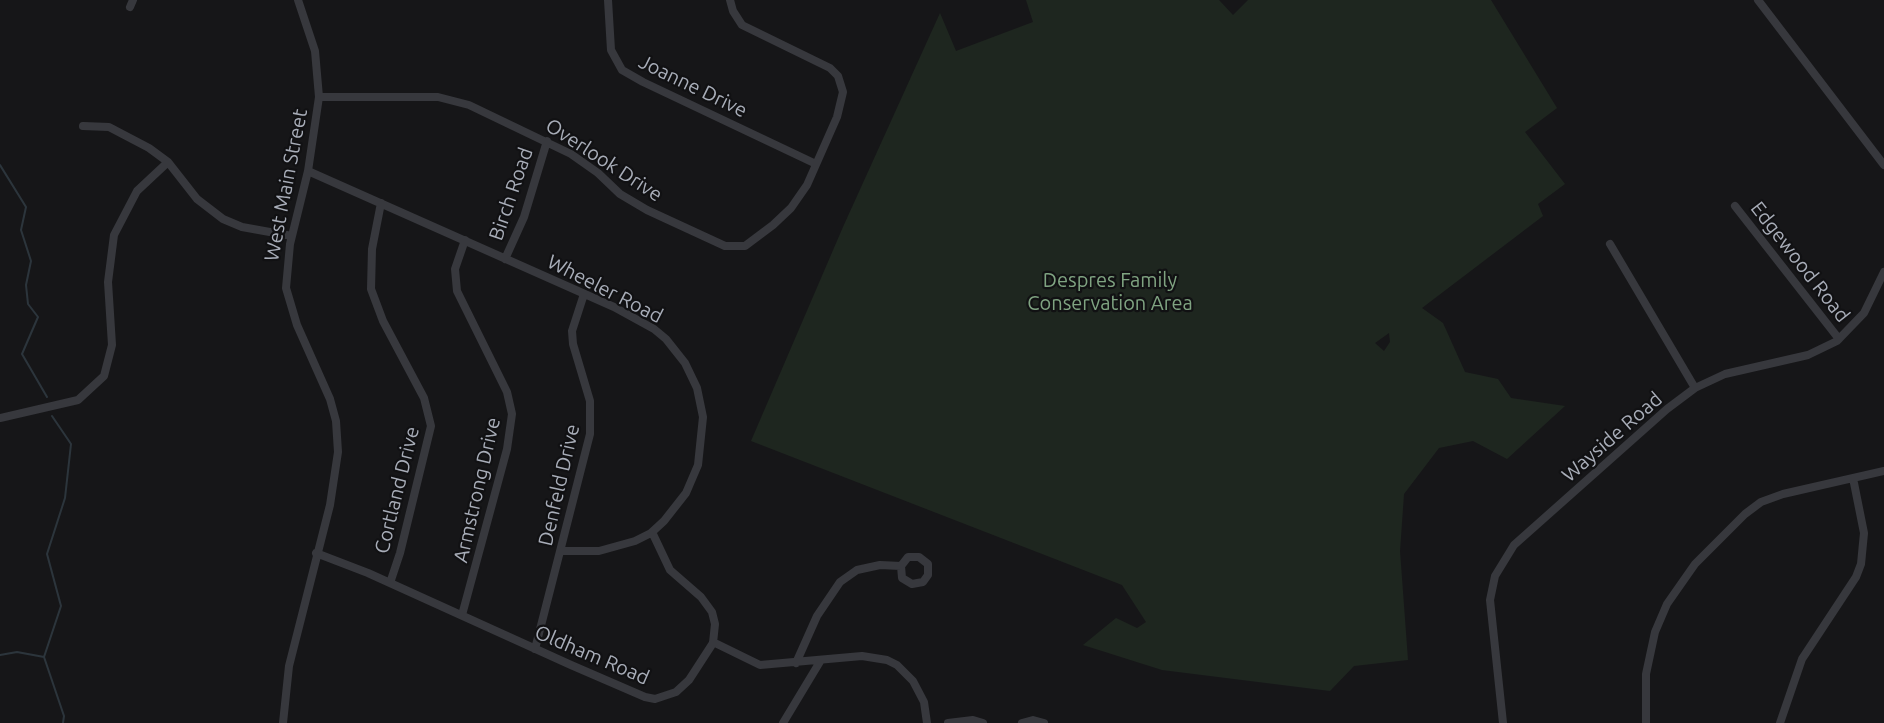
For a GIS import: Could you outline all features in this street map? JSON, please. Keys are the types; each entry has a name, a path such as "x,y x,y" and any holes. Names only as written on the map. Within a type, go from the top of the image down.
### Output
{"street":[{"name":"West Main Street","path":"283,723 289,666 332,494 338,436 330,399 289,303 286,281 292,236 308,171 319,97 315,51 298,0"},
{"name":"Joanne Drive","path":"608,0 611,50 622,70 816,164"},
{"name":"Overlook Drive","path":"319,97 438,97 469,105 547,141 587,165 631,202 708,238 735,247 753,243 790,208 807,185 843,103 843,92 838,76 830,68 742,24 733,11 730,0"},
{"path":"1758,0 1884,165"},
{"path":"83,126 109,127 119,130 168,162 197,199 223,219 242,227 292,236"},
{"name":"Birch Road","path":"505,259 526,210 547,141"},
{"path":"0,418 72,402 90,392 104,376 112,345 108,282 114,235 137,191 168,162"},
{"name":"Wheeler Road","path":"308,171 644,322 666,339 685,363 697,388 703,417 698,465 676,507 652,532 635,541 599,552 561,552"},
{"name":"Cortland Drive","path":"381,203 372,249 371,289 383,321 424,398 431,426 400,553 390,583"},
{"name":"Edgewood Road","path":"1735,206 1839,339"},
{"name":"Armstrong Drive","path":"462,615 507,449 513,414 507,392 457,291 454,269 465,240"},
{"path":"1610,244 1695,388"},
{"name":"Wayside Road","path":"1503,723 1490,600 1495,576 1506,555 1667,409 1695,388 1725,374 1808,355 1839,339 1864,313 1884,272"},
{"name":"Denfeld Drive","path":"535,649 587,450 592,422 591,401 573,344 572,331 584,294"},
{"path":"1646,723 1646,674 1651,646 1667,604 1695,564 1745,514 1761,502 1783,494 1884,471"},
{"path":"1780,723 1802,659 1862,564 1864,533 1853,478"},
{"path":"652,532 670,570 701,597 712,612 715,624 713,642 760,665 862,656 876,657 897,665 913,681 919,691 927,723"},
{"name":"Oldham Road","path":"316,554 390,583 633,692 655,699 666,697 683,686 713,642"},
{"path":"795,663 818,616 840,582 867,567 901,566"},
{"path":"783,723 821,660"},
{"path":"948,723 973,720 983,723"},
{"path":"1022,723 1033,720 1044,723"}],"green space":[{"name":"Despres Family Conservation Area","path":"1026,0 1219,0 1233,15 1248,0 1491,0 1557,108 1525,132 1565,184 1538,204 1543,216 1422,308 1443,323 1465,372 1498,379 1511,398 1565,406 1507,459 1473,441 1439,448 1404,494 1400,551 1408,660 1354,666 1330,691 1162,670 1083,645 1116,618 1137,628 1146,622 1122,585 751,441 843,227 940,13 956,51 1033,22","holes":["1389,333 1390,342 1384,351 1375,343"]}],"waterway":[{"path":"0,165 26,207 21,230 31,261 26,285 28,304 38,317 22,354 47,397"},
{"path":"52,416 71,444 65,498 47,554 61,606 44,657 64,716 63,723"},
{"path":"0,655 17,652 44,657"}]}
